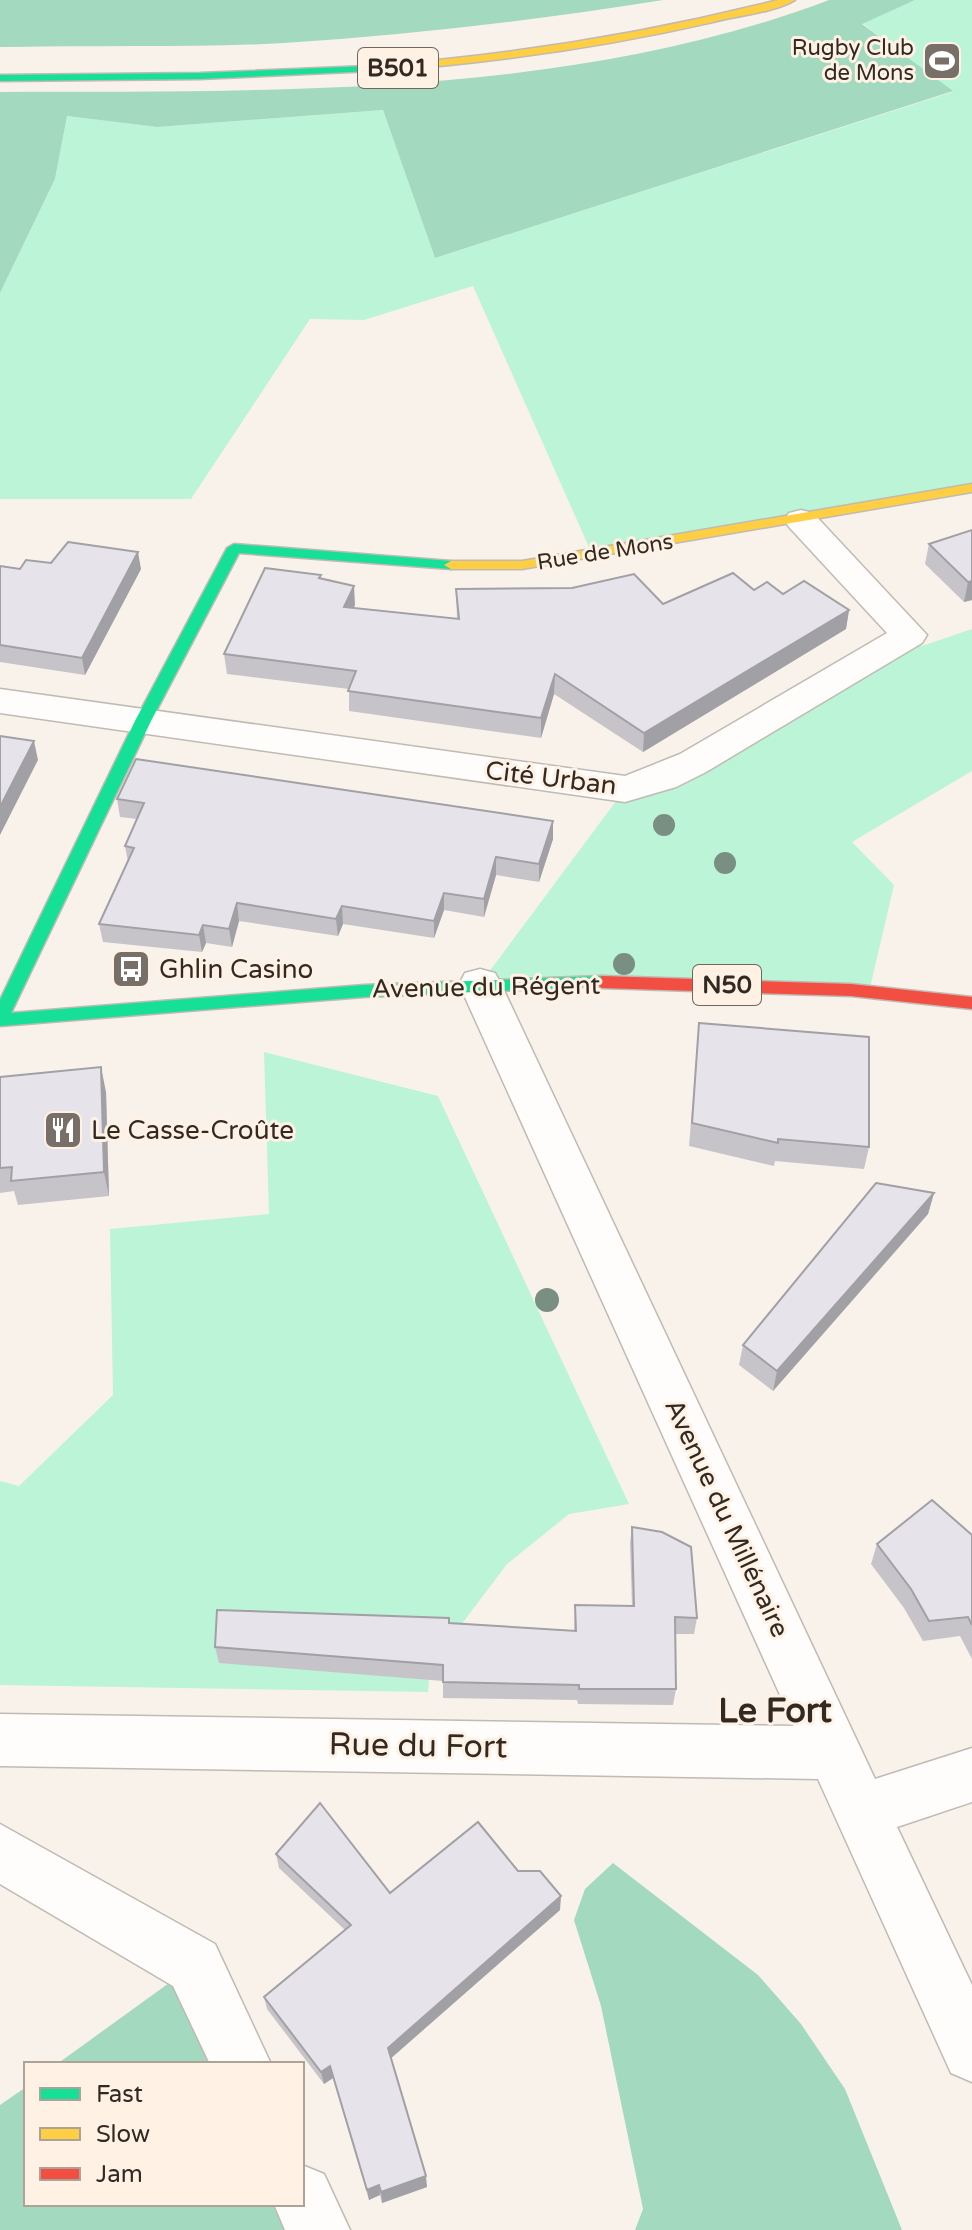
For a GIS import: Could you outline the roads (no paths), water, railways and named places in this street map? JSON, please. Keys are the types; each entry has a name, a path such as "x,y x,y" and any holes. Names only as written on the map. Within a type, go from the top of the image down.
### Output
{"main road":[{"name":"B501","path":"0,59 310,54 431,47 580,29 712,0"},
{"name":"B501","path":"0,78 319,73 486,61 648,37 790,0"},
{"name":"Rue de Mons","path":"143,721 234,548 425,565 522,565 801,520 972,488"},
{"path":"0,1019 143,721"},
{"name":"Avenue du Régent","path":"0,1019 306,992 480,984 733,985 900,994 972,1003"}],"street":[{"name":"Cité Urban","path":"0,701 625,789 663,778 909,635 801,520"},
{"name":"Avenue du Millénaire","path":"480,984 972,2052"},
{"name":"Rue du Fort","path":"0,1740 835,1753"},
{"path":"862,1811 972,1775"},
{"path":"0,1852 194,1965 240,2062"},
{"path":"304,2200 318,2230"}],"place":[{"name":"Rugby Club de Mons","path":"942,61"},
{"name":"Ghlin Casino","path":"131,969"},
{"name":"Le Casse-Croûte","path":"63,1130"}],"district":[{"name":"Le Fort","path":"775,1711"}]}
